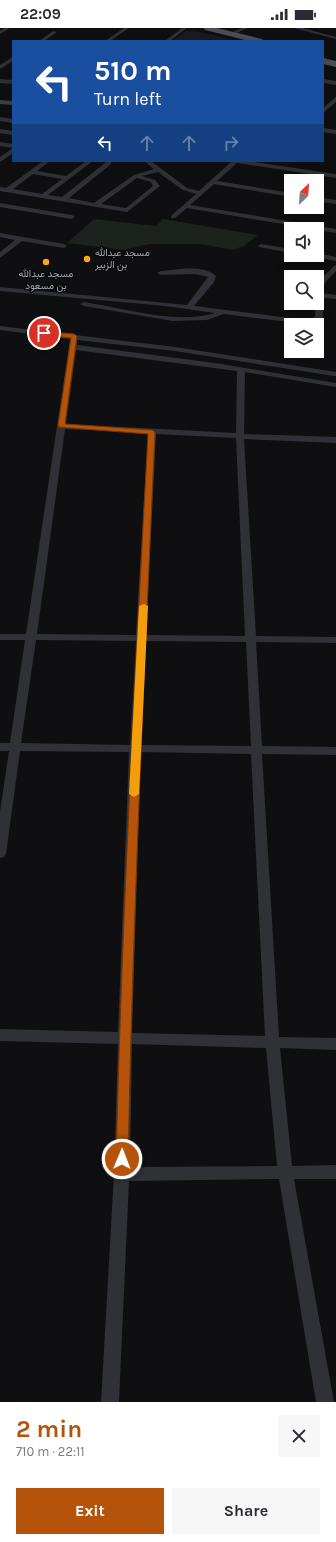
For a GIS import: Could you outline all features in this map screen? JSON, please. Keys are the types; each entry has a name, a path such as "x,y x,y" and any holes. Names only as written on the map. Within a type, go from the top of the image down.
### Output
{"main road":[{"path":"205,29 255,40"},
{"path":"205,29 244,40"},
{"path":"324,57 336,61"},
{"path":"324,61 336,64"}],"street":[{"path":"0,33 8,28"},
{"path":"108,40 126,28"},
{"path":"168,40 186,28"},
{"path":"230,34 246,28"},
{"path":"296,28 336,38"},
{"path":"43,40 55,32"},
{"path":"0,67 12,60"},
{"path":"0,80 12,82"},
{"path":"324,81 336,83"},
{"path":"324,110 336,99"},
{"path":"0,102 12,103"},
{"path":"0,119 12,120"},
{"path":"324,130 336,132"},
{"path":"0,131 12,133"},
{"path":"0,144 12,146"},
{"path":"0,159 12,151"},
{"path":"8,190 46,162"},
{"path":"43,196 89,162"},
{"path":"64,200 109,162"},
{"path":"148,162 185,189 201,192"},
{"path":"174,217 235,162"},
{"path":"257,162 336,176"},
{"path":"94,205 136,176 160,170"},
{"path":"31,172 67,178"},
{"path":"0,189 124,210 129,209 157,186 153,181 136,176"},
{"path":"212,182 284,194"},
{"path":"324,200 336,202"},
{"path":"0,205 72,217"},
{"path":"185,206 336,231"},
{"path":"0,235 64,246"},
{"path":"0,256 21,238"},
{"path":"261,246 284,250"},
{"path":"324,257 336,259"},
{"path":"324,280 336,267"},
{"path":"161,273 201,272 212,276 211,280 189,307"},
{"path":"0,289 189,307 300,322 310,322 317,319 320,315 319,310"},
{"path":"0,295 74,303 174,318 200,319 223,312"},
{"path":"324,296 336,297"},
{"path":"0,328 74,336 215,355 334,374"},
{"path":"0,854 74,336"},
{"path":"72,347 215,365 336,386"},
{"path":"215,355 215,365"},
{"path":"241,369 240,436 272,1043 285,1173 325,1402"},
{"path":"61,426 152,432 336,440"},
{"path":"110,1402 122,1174 125,1039 136,748 152,432"},
{"path":"0,637 336,640"},
{"path":"0,747 336,751"},
{"path":"0,1035 336,1044"},
{"path":"122,1174 336,1172"}],"shaded area":[{"path":"186,31 196,31 233,40 174,40"},
{"path":"94,219 156,226 163,219 258,235 244,246 232,250 201,244 149,244 124,250 67,243"}],"slow traffic":[{"path":"134,794 144,606"}],"place":[{"name":"مسجد عبدالله بن الزبير","path":"87,259"},
{"name":"مسجد عبدالله بن مسعود","path":"46,262"}],"route":[{"path":"44,333 74,336 61,426 152,432 136,748 122,1159"}]}
